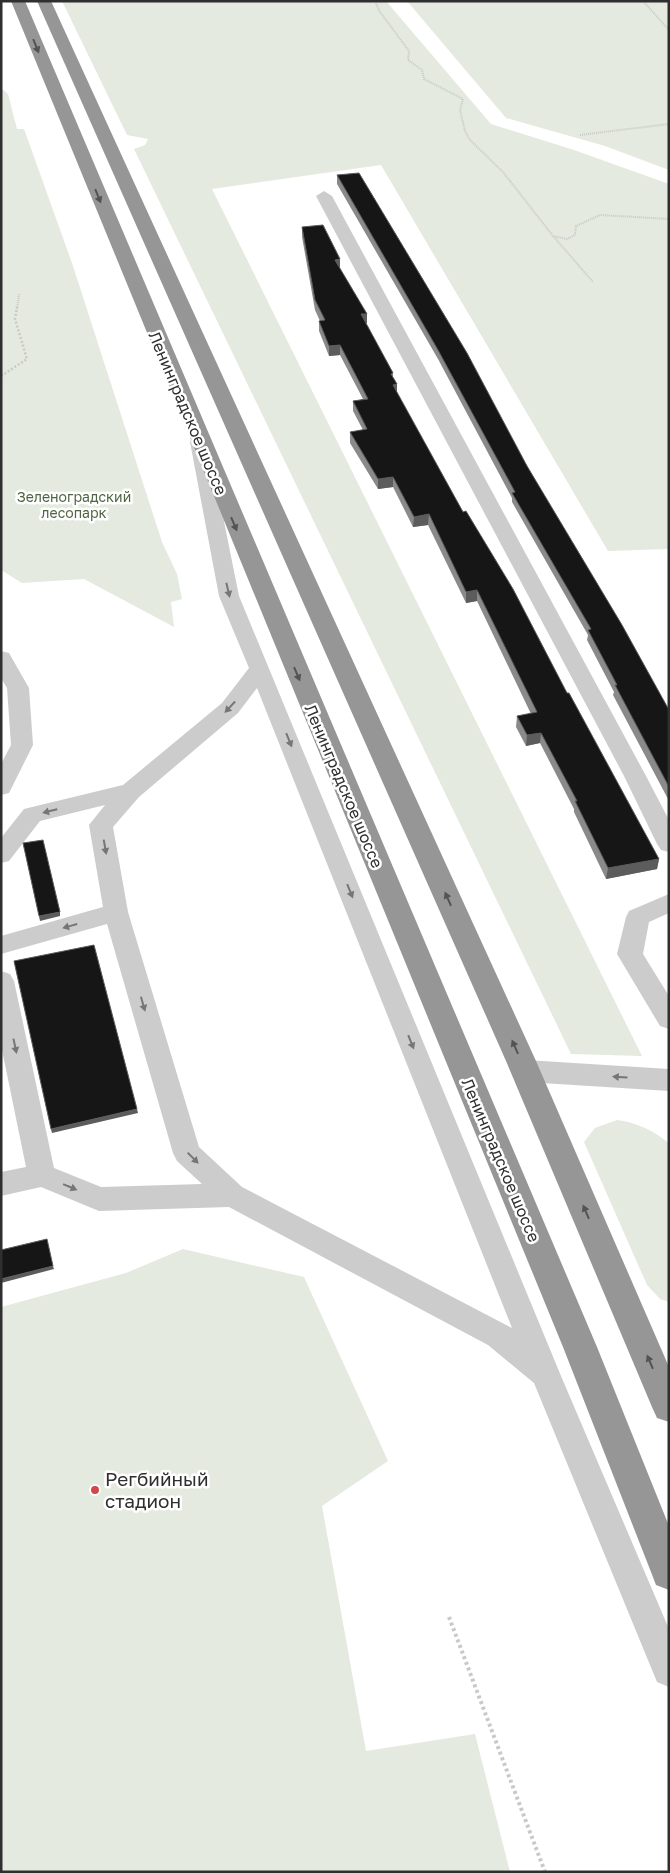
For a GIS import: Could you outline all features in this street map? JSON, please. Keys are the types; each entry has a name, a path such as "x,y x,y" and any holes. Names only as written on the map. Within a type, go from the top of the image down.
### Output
{"highway":[{"name":"Ленинградское шоссе","path":"18,1 199,439 580,1347 669,1572"},
{"path":"44,1 526,1071 669,1407"}],"lane":[{"path":"324,196 635,776 669,844"},
{"path":"199,439 229,596 546,1376 669,1670"},
{"path":"1,658 18,688 22,745 1,787"},
{"path":"260,669 230,708 132,791 101,825 116,912 187,1153 232,1195 499,1336 546,1376"},
{"path":"1,855 32,816 132,791"},
{"path":"669,903 638,917 630,954 669,1019"},
{"path":"1,945 116,912"},
{"path":"1,981 42,1175"},
{"path":"526,1071 669,1080"},
{"path":"1,1184 42,1175 100,1199 232,1195"}],"path":[{"path":"376,1 380,12 409,51 408,60 422,70 424,79 464,99 460,110 465,131 470,140 503,172 592,282"},
{"path":"643,1 669,30"},
{"path":"580,135 669,124"},
{"path":"553,236 567,238 575,235 576,226 600,215 669,219"},
{"path":"1,376 27,359 14,319 19,294"},
{"path":"449,1617 545,1872"}],"green space":[{"path":"62,1 386,1 491,124 574,150 669,184 669,549 608,551 381,165 212,189 642,1056 571,1054 134,149 145,145 148,139 127,135"},
{"path":"407,1 669,1 669,170 605,146 506,118"},
{"name":"Зеленоградский лесопарк","path":"1,88 8,94 17,129 24,129 72,263 162,542 177,574 182,599 171,602 174,627 84,579 22,583 1,570"},
{"path":"617,1120 644,1128 657,1134 669,1143 669,1302 660,1299 647,1285 584,1142 595,1128"},
{"path":"183,1249 304,1277 388,1461 322,1506 366,1751 475,1734 510,1872 1,1872 1,1307 126,1273"}],"building":[{"path":"359,173 467,353 527,466 622,625 669,710 669,787 615,685 617,685 588,630 591,629 512,493 515,492 438,350 337,175"},
{"path":"323,225 340,259 335,260 367,314 361,314 393,373 391,374 397,384 393,385 463,512 466,511 513,589 567,693 569,693 659,859 608,868 575,801 577,801 541,733 527,735 517,716 537,712 477,590 466,592 429,514 414,517 393,477 378,479 350,432 367,429 353,401 368,399 340,345 329,346 319,321 325,320 315,300 302,227"},
{"path":"43,840 60,912 39,916 23,843"},
{"path":"94,945 137,1109 51,1129 14,961"},
{"path":"47,1239 53,1266 1,1279 1,1250"}],"place":[{"name":"Регбийный стадион","path":"95,1490"}]}
